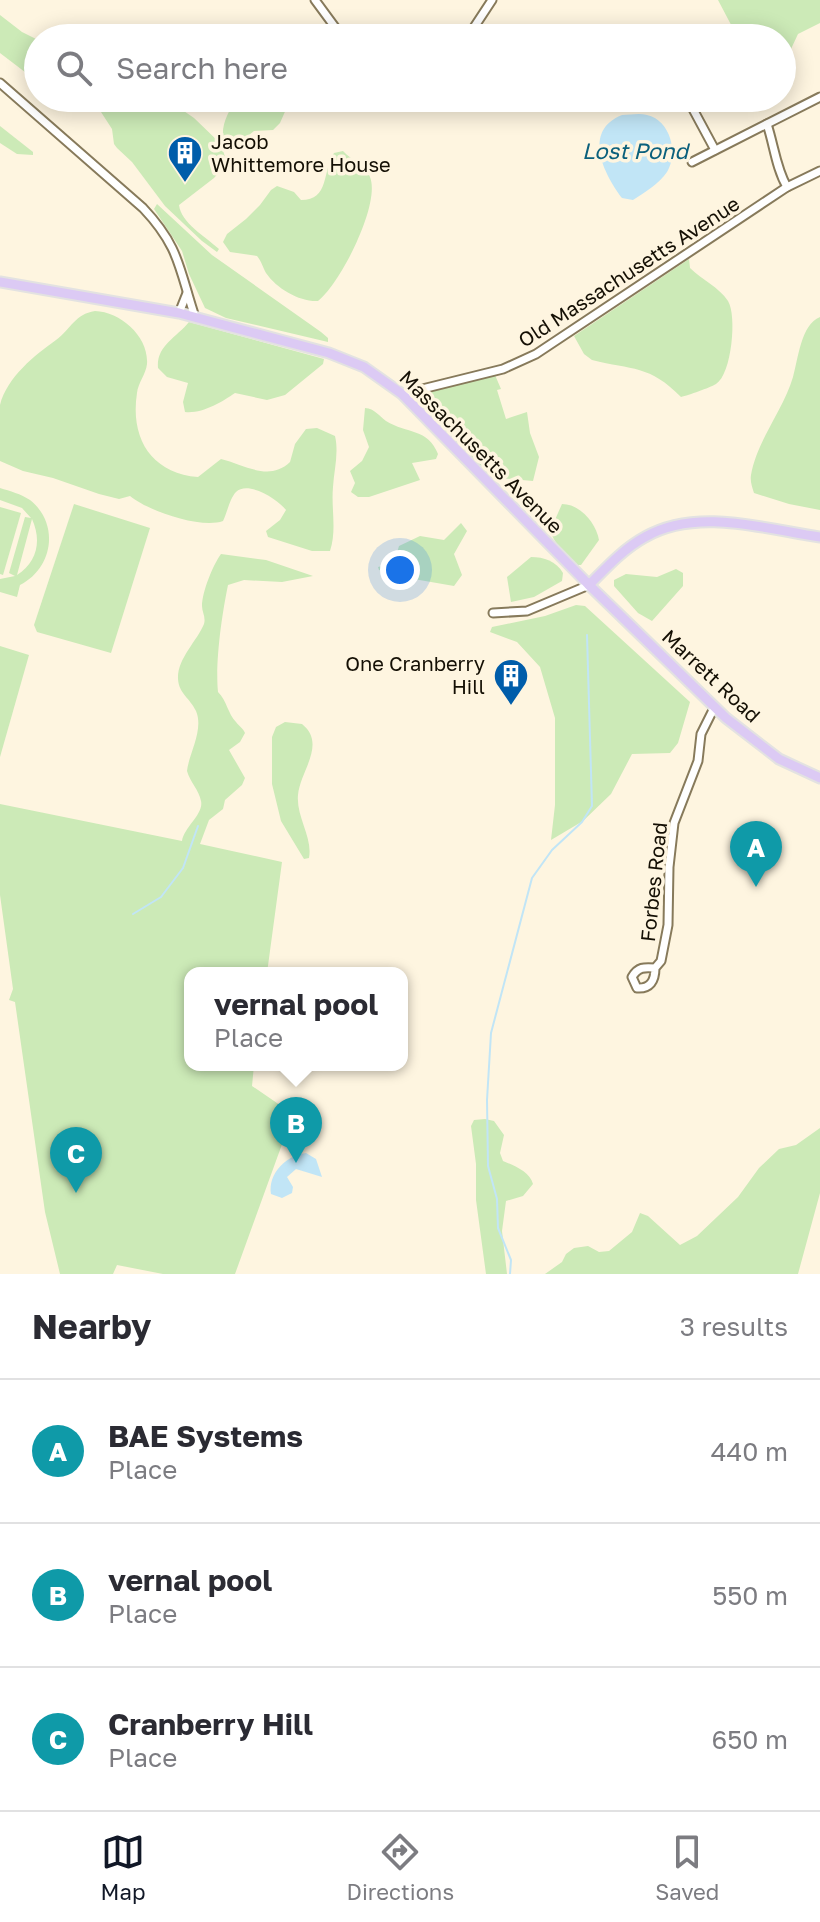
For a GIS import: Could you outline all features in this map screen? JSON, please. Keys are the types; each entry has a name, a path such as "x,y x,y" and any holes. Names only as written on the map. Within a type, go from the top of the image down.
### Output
{"main road":[{"name":"Massachusetts Avenue","path":"0,282 179,313 339,357 364,367 402,394 589,585"},
{"path":"589,585 635,544 655,532 679,525 721,523 820,537"},
{"name":"Marrett Road","path":"589,585 714,708 779,759 820,778"}],"street":[{"path":"315,0 333,24"},
{"path":"476,24 492,0"},
{"path":"0,83 24,104"},
{"path":"796,109 820,97"},
{"path":"33,112 153,219 178,258 195,317"},
{"path":"695,112 715,150"},
{"path":"692,162 791,112"},
{"path":"767,124 779,170 787,187"},
{"name":"Old Massachusetts Avenue","path":"402,394 503,369 536,354 787,187 820,171"},
{"path":"179,313 187,293"},
{"path":"493,613 527,611 589,585"},
{"name":"Forbes Road","path":"655,968 661,961 668,925 669,867 674,823 698,761 701,734 714,708"}],"green space":[{"path":"718,0 820,0 820,23 798,34 796,38 796,24 731,24"},
{"path":"0,15 24,33 24,71 0,53"},
{"path":"101,112 185,112 221,144 225,157 222,169 179,205 184,218 219,249 217,252 165,206 132,162 114,144 112,129"},
{"path":"229,112 285,112 273,130 254,131 233,148 227,149 223,129"},
{"path":"0,126 33,155 17,154 0,143"},
{"path":"343,151 370,177 370,205 356,243 337,278 318,301 304,299 276,284 257,256 230,252 223,242 227,234 277,186 294,192 301,200 317,195 334,153"},
{"path":"157,204 212,255 321,332 328,342 226,318 205,308 182,251 154,209"},
{"path":"689,259 690,268 720,292 731,308 729,357 726,369 716,384 681,397 650,374 592,360 584,354 574,336"},
{"path":"95,311 105,312 123,321 143,344 147,364 137,393 137,425 147,450 168,469 198,477 221,459 257,470 274,471 290,462 295,444 306,429 317,428 335,436 337,449 330,551 312,551 268,537 266,531 280,520 286,510 277,501 248,488 236,492 223,521 202,523 162,513 130,496 119,499 99,494 0,461 0,405 9,385 23,368 78,319"},
{"path":"820,317 820,510 754,493 751,477 759,450 789,390 804,335"},
{"path":"189,322 324,359 323,364 285,395 267,400 235,393 205,409 185,412 183,402 188,383 167,377 158,368 158,360 164,348"},
{"path":"495,375 501,389 497,390 506,419 527,412 530,433 539,457 533,481 498,478 474,461 425,410 423,401 431,392"},
{"path":"365,408 394,425 423,436 434,446 438,454 436,459 412,463 420,480 369,497 358,497 351,492 355,483 350,471 362,461 369,447 363,430"},
{"path":"0,488 30,500 40,510 49,533 46,557 40,568 20,585 17,597 0,592 0,579 15,576 9,573 25,517 31,518 22,508 0,500","holes":["32,519 36,550 29,564 17,575"]},
{"path":"74,504 150,528 111,653 37,632 34,625"},
{"path":"562,504 581,511 591,521 599,540 581,565 576,565 564,553 550,531"},
{"path":"0,507 21,513 3,575 0,574"},
{"path":"461,523 467,531 454,554 462,575 454,586 379,570 378,567 394,563 399,546 420,536 444,540"},
{"path":"221,554 266,560 313,576 282,582 244,580 228,585 218,653 218,692 245,733 240,742 229,750 245,778 242,785 225,800 223,809 209,820 200,844 282,862 268,967 184,967 184,1071 253,1071 252,1086 293,1114 235,1274 163,1274 117,1265 113,1274 60,1274 45,1212 15,1002 9,1000 13,989 0,895 0,804 182,841 201,806 200,797 187,771 198,718 178,679 184,657 204,624 202,606 211,572"},
{"path":"531,557 557,565 563,573 562,581 534,597 511,602 507,577"},
{"path":"676,569 683,573 683,586 652,621 638,613 614,586 614,580 626,574 657,577"},
{"path":"576,605 585,606 690,702 678,743 670,753 632,754 611,794 583,821 551,840 555,805 555,718 540,667 517,642 490,632 492,627 545,616"},
{"path":"0,646 29,655 0,757"},
{"path":"285,722 302,724 312,740 310,758 298,795 299,811 310,850 309,858 304,859 281,821 272,784 272,737 276,727"},
{"path":"474,1120 494,1121 504,1135 500,1153 503,1161 525,1173 533,1184 523,1196 506,1201 502,1231 507,1274 486,1274 476,1200 476,1164 471,1126"},
{"path":"820,1128 820,1193 798,1274 545,1274 562,1262 574,1248 588,1246 599,1252 609,1251 632,1232 640,1213 648,1216 680,1245 697,1236 738,1197 759,1168 779,1149 796,1145"}],"water":[{"name":"Lost Pond","path":"644,114 655,118 667,130 672,147 667,172 633,200 622,198 600,154 603,131 622,115"},
{"path":"306,1153 316,1159 322,1177 296,1169 287,1177 293,1187 292,1193 282,1198 271,1194 272,1180 280,1167 291,1158"}],"waterway":[{"path":"510,1274 511,1260 498,1228 497,1199 488,1166 487,1100 491,1033 532,878 552,850 582,822 592,806 587,635"},
{"path":"133,914 161,897 183,868 198,826"}],"place":[{"name":"Jacob Whittemore House","path":"185,184"},
{"name":"One Cranberry Hill","path":"511,707"},
{"name":"BAE Systems","path":"756,887"},
{"name":"vernal pool","path":"296,1163"},
{"name":"Cranberry Hill","path":"76,1193"}]}
